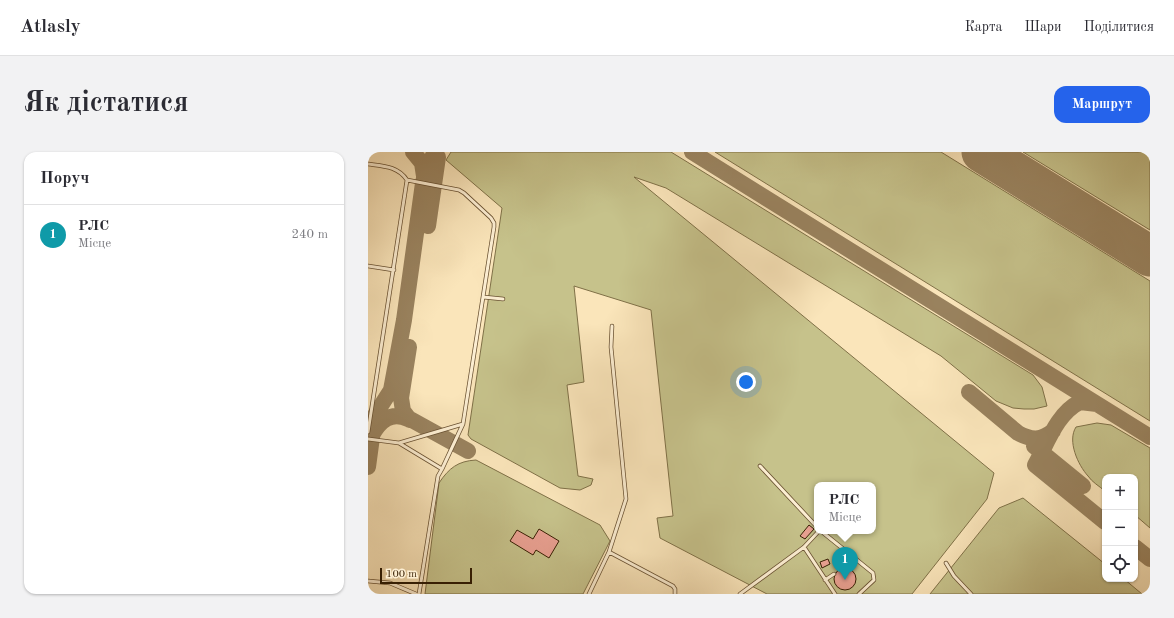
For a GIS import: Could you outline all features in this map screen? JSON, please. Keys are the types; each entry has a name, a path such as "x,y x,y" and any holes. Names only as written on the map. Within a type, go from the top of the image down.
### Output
{"lane":[{"path":"368,164 392,168 400,172 407,180 459,190 464,193 494,223 463,424 438,476 417,594 390,583 368,580"},
{"path":"368,432 407,180"},
{"path":"368,266 394,270"},
{"path":"483,296 503,299"},
{"path":"589,594 609,552 626,499 611,347 612,326"},
{"path":"399,443 463,424"},
{"path":"368,439 399,443 442,469"},
{"path":"760,466 814,524"},
{"path":"740,594 804,547 817,534"},
{"path":"824,534 873,573 874,580 859,594"},
{"path":"804,547 835,594"},
{"path":"609,552 673,586 675,594"},
{"path":"946,563 954,576 971,594"},
{"path":"825,580 834,574"}],"shaded area":[{"path":"451,152 671,152 1033,375 1042,387 1047,406 1034,409 1013,408 996,401 941,356 666,188 634,177 994,473 987,499 912,594 767,594 660,538 657,518 673,516 651,310 574,286 584,382 567,385 578,476 593,479 591,485 580,490 560,488 471,439 468,435 502,208 446,160"},
{"path":"715,152 941,152 1150,281 1150,421"},
{"path":"1023,152 1150,152 1150,230"},
{"path":"1097,423 1111,425 1150,448 1150,528 1138,518 1138,474 1102,474 1102,489 1084,471 1077,459 1073,446 1076,427"},
{"path":"476,460 600,525 610,541 583,594 425,594 439,483 446,473 454,466 464,462"},
{"path":"1023,498 1102,562 1102,582 1128,582 1142,594 930,594 999,508"}],"building":[{"path":"809,525 814,529 805,539 800,536"},
{"path":"539,529 559,541 549,558 536,550 533,555 510,541 517,530 533,539"},
{"path":"828,559 830,564 822,568 820,562"},
{"path":"845,568 853,571 856,579 853,587 845,590 837,587 834,579 837,571"}],"taxiway":[{"path":"413,152 422,163 424,176"},
{"path":"368,467 375,415 391,390 404,320 423,183 426,169 435,152"},
{"path":"692,152 1150,437"},
{"path":"428,226 438,157"},
{"path":"409,347 401,398 403,411 410,420"},
{"path":"969,392 1018,433 1027,437 1040,438 1053,431"},
{"path":"1097,404 1080,402 1072,407 1053,430 1035,465 1102,520"},
{"path":"401,414 468,451"},
{"path":"372,435 382,422 391,417 396,416 408,419"},
{"path":"1034,446 1083,486"},
{"path":"1138,549 1150,559"}],"runway":[{"path":"982,152 1150,256"}],"place":[{"name":"РЛС","path":"845,580"}]}
